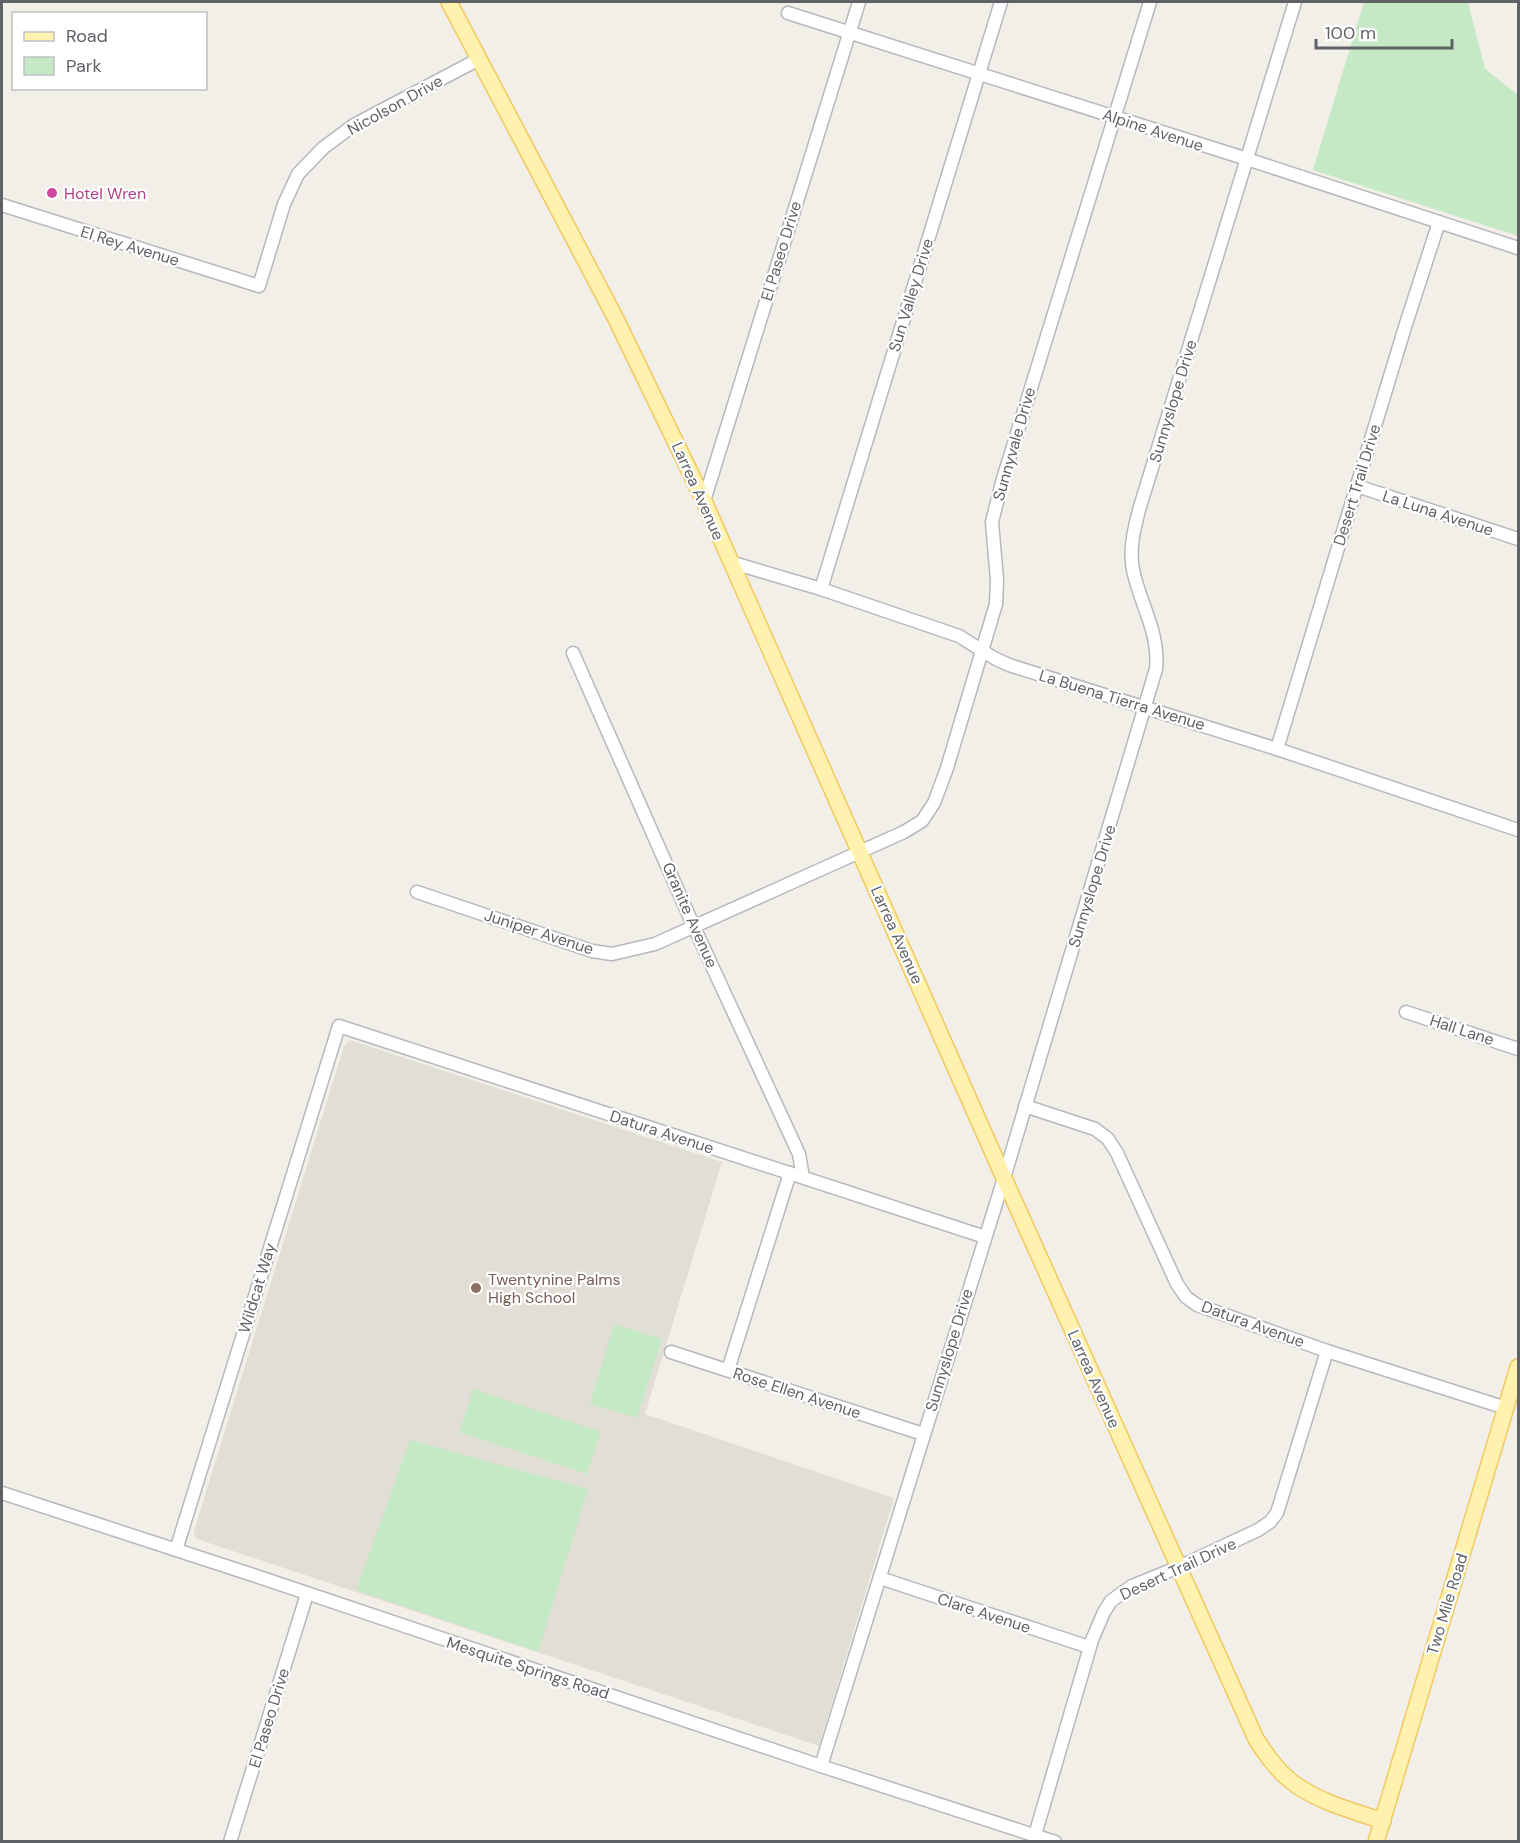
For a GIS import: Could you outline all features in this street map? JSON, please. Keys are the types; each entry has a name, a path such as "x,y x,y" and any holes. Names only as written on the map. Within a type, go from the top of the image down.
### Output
{"main road":[{"name":"Larrea Avenue","path":"449,2 616,319 704,501 1246,1719 1269,1758 1296,1785 1332,1804 1383,1821"},
{"name":"Two Mile Road","path":"1376,1842 1518,1367"}],"street":[{"name":"El Paseo Drive","path":"704,501 859,2"},
{"name":"Sun Valley Drive","path":"821,589 1001,2"},
{"name":"Sunnyvale Drive","path":"860,852 922,821 934,804 947,768 996,604 997,580 992,522 1002,482 1150,2"},
{"name":"Sunnyslope Drive","path":"821,1766 1004,1178 1146,708 1157,658 1153,629 1133,570 1132,540 1139,510 1295,2"},
{"name":"Alpine Avenue","path":"788,13 1518,248"},
{"name":"Nicolson Drive","path":"259,286 284,204 298,174 323,148 354,125 479,59"},
{"name":"El Rey Avenue","path":"2,206 259,286"},
{"name":"Desert Trail Drive","path":"1277,749 1439,222"},
{"name":"La Luna Avenue","path":"1357,486 1518,539"},
{"name":"La Buena Tierra Avenue","path":"730,562 821,589 959,636 1009,665 1277,749 1518,830"},
{"name":"Granite Avenue","path":"573,653 694,927 799,1154 803,1177"},
{"name":"Juniper Avenue","path":"417,892 592,951 612,954 655,944 860,852"},
{"name":"Hall Lane","path":"1406,1012 1518,1049"},
{"name":"Datura Avenue","path":"339,1026 985,1237"},
{"name":"Wildcat Way","path":"176,1550 339,1026"},
{"name":"Datura Avenue","path":"1025,1106 1095,1129 1108,1139 1177,1284 1186,1297 1211,1311 1506,1408"},
{"path":"728,1370 790,1173"},
{"name":"Desert Trail Drive","path":"1035,1835 1098,1623 1111,1602 1132,1587 1258,1530 1270,1522 1277,1512 1328,1351"},
{"name":"Rose Ellen Avenue","path":"671,1352 923,1434"},
{"name":"Mesquite Springs Road","path":"2,1493 1055,1842"},
{"name":"Clare Avenue","path":"880,1578 1089,1647"},
{"name":"El Paseo Drive","path":"230,1842 307,1594"}],"shaded area":[{"name":"Twentynine Palms High School","path":"350,1040 722,1162 645,1414 894,1498 819,1746 197,1539 194,1535 344,1046"}],"green space":[{"path":"1364,2 1468,2 1485,69 1518,95 1518,236 1313,170"},
{"path":"614,1324 662,1339 637,1418 590,1404"},
{"path":"473,1389 601,1432 587,1474 459,1432"},
{"path":"410,1440 588,1489 538,1652 356,1590"}],"place":[{"name":"Hotel Wren","path":"52,193"},
{"name":"Twentynine Palms High School","path":"476,1288"}]}
